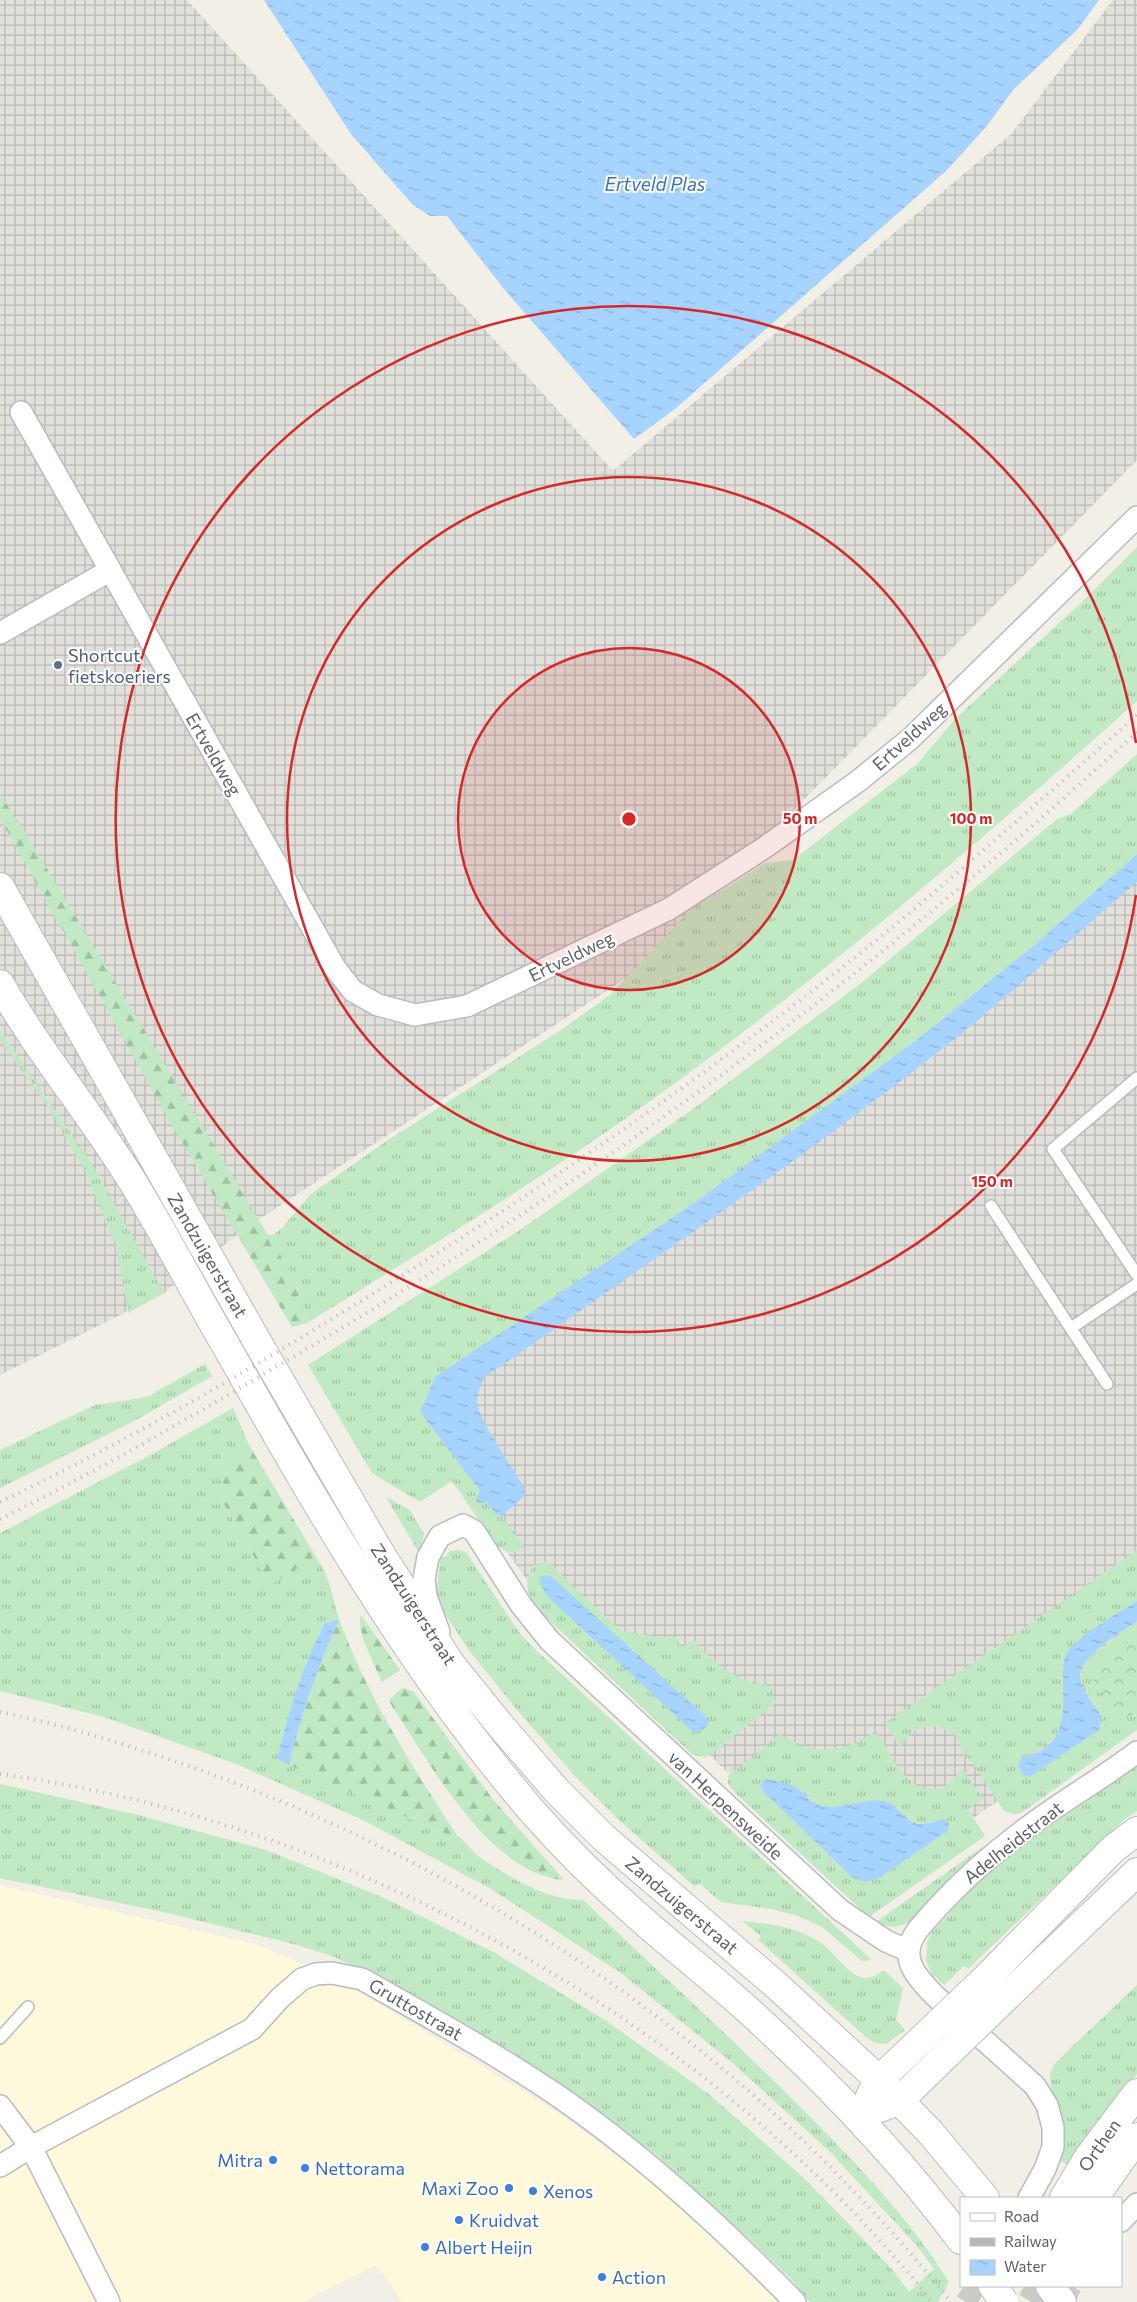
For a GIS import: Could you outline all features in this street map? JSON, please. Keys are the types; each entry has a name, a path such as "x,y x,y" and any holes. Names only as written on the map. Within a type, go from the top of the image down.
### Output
{"main road":[{"name":"Zandzuigerstraat","path":"0,887 379,1551 450,1663 500,1725 557,1790 604,1838 776,1985 879,2080 900,2100 984,2197"},
{"name":"Zandzuigerstraat","path":"0,984 20,1018 132,1182 259,1404 357,1569 427,1677 477,1744 535,1814 592,1874 637,1916 746,2009 815,2073 906,2170 960,2239"},
{"path":"857,2117 879,2080 984,1980 1107,1854 1137,1831"},
{"path":"857,2117 900,2100 1137,1872"},
{"name":"Orthen","path":"1065,2197 1088,2158 1137,2093"},
{"name":"Orthen","path":"1095,2197 1137,2137"},
{"path":"994,2287 1004,2302"},
{"path":"1051,2287 1062,2302"}],"street":[{"name":"Ertveldweg","path":"21,412 335,968 353,991 378,1006 415,1016 467,1006 476,1002 669,909 759,852 857,782 910,739 1137,517"},
{"path":"0,633 110,571"},
{"name":"van Herpensweide","path":"450,1663 426,1596 424,1579 428,1556 440,1536 463,1525 474,1531 521,1605 550,1641 840,1910 886,1941 909,1951"},
{"name":"Adelheidstraat","path":"909,1951 912,1938 922,1925 953,1891 985,1861 1038,1820 1137,1752"},
{"path":"909,1951 911,1966 934,1995 1035,2086 1047,2104 1053,2127 1052,2147 1045,2169 1030,2197"},
{"name":"Gruttostraat","path":"0,2166 31,2147 252,2029 280,1998 302,1979 316,1974 332,1973 346,1975 362,1979 474,2043 560,2098 636,2154 679,2189 795,2302"},
{"path":"0,2106 31,2147 109,2302"},
{"path":"1122,2220 1137,2204"}],"lane":[{"path":"1137,1078 1053,1149 1137,1275"},
{"path":"991,1206 1107,1384"},
{"path":"1071,1328 1137,1284"},
{"path":"0,2038 28,2007"}],"shaded area":[{"path":"0,0 187,0 613,471 1012,133 1113,0 1137,0 1137,460 634,973 243,1230 164,1293 0,1375"},
{"path":"1137,868 1137,1697 1122,1716 858,1897 530,1584 409,1417"},
{"path":"0,1885 259,1945 345,1983 559,2113 677,2201 778,2302 402,2302 377,2265 302,2302 0,2302"}],"green space":[{"path":"1137,547 1137,701 968,850 852,946 794,993 674,1084 584,1147 493,1207 307,1323 298,1285 265,1234 273,1235 281,1229 311,1194 385,1142 558,1032 610,995 690,910 765,863 793,860 917,764 956,718 1085,599"},
{"path":"1137,754 1137,854 1032,947 918,1039 697,1201 420,1412 480,1491 489,1506 502,1516 524,1547 510,1552 496,1545 452,1481 420,1502 372,1473 308,1365 520,1230 693,1109 860,984 1057,819 1071,814"},
{"path":"0,794 298,1285 307,1323 292,1327 174,1129 0,818"},
{"path":"0,1030 92,1164 164,1293 128,1313 117,1249 85,1171 47,1105 0,1040"},
{"path":"205,1364 212,1376 136,1420 0,1488 0,1450 95,1405 147,1397"},
{"path":"233,1408 249,1445 228,1467 223,1481 224,1504 270,1584 316,1557 333,1595 339,1619 325,1623 277,1759 440,1832 459,1837 478,1856 502,1872 541,1892 569,1899 583,1900 782,2089 848,2156 902,2216 949,2282 938,2302 810,2302 791,2279 745,2235 655,2154 577,2096 373,1975 332,1956 297,1945 168,1913 0,1878 0,1784 138,1815 266,1850 382,1897 495,1953 605,2020 710,2095 804,2178 892,2269 909,2292 934,2269 918,2247 831,2153 734,2064 621,1973 491,1889 365,1821 236,1764 104,1717 0,1691 0,1533 154,1453"},
{"path":"249,1445 316,1557 270,1585 224,1504 223,1481 228,1467"},
{"path":"386,1497 410,1510 424,1534 419,1553"},
{"path":"1137,1550 1137,1601 1075,1642 1067,1653 1063,1664 1063,1724 1057,1737 1036,1753 1028,1754 1018,1766 1094,1734 1090,1699 1080,1675 1082,1665 1097,1651 1137,1621 1137,1730 1021,1813 1014,1814 1004,1811 970,1759 964,1757 956,1737 946,1730 939,1727 924,1727 911,1734 901,1748 885,1723"},
{"path":"450,1551 466,1552 521,1635 539,1653 872,1960 862,1961 822,1927 801,1917 772,1909 721,1902 699,1883 695,1887 619,1820 573,1774 517,1710 468,1649 440,1606 436,1592 441,1556 445,1557"},
{"path":"546,1561 621,1631 659,1637 676,1637 682,1647 694,1640 718,1665 728,1671 759,1684 771,1686 776,1703 713,1753 706,1757 693,1755 555,1626 536,1605 528,1591 527,1583 534,1565 540,1565","holes":["547,1596 697,1733 692,1731"]},
{"path":"361,1615 400,1670 382,1682 363,1639 360,1622"},
{"path":"339,1619 377,1704 408,1758 458,1837 440,1832 289,1765 311,1690"},
{"path":"1137,1637 1137,1711 1120,1724 1090,1675 1097,1663"},
{"path":"402,1688 413,1691 492,1798 564,1880 537,1873 511,1858 487,1837 464,1812 443,1785 389,1700"},
{"path":"876,1731 893,1760 916,1785 925,1789 940,1788 950,1782 959,1770 964,1771 980,1794 985,1797 968,1809 985,1836 869,1917 735,1793 728,1784 728,1776 780,1734 805,1746 817,1749 840,1748 863,1739","holes":["760,1786 799,1789 818,1804 828,1807 867,1802 883,1803 897,1808 914,1822 928,1823 853,1878"]},
{"path":"1137,1767 1137,1811 1125,1819 968,1969 964,1966 944,1985 935,1976 933,1978 926,1960 927,1942 932,1932 965,1896 995,1867 1025,1843"},
{"path":"984,1846 981,1852 916,1918 906,1924 892,1927 876,1922"},
{"path":"742,1921 775,1925 807,1935 826,1947 857,1976 871,1977 884,1970 903,1988 896,2020 905,2030 886,2044 875,2043 867,2038 758,1940 761,1936"},
{"path":"1137,1985 1137,2074 1068,2166 1060,2160 1064,2126 1052,2091 1050,2076 1052,2069 1056,2062"}],"water":[{"name":"Ertveld Plas","path":"264,0 1099,0 1077,30 1013,90 986,127 946,171 675,409 634,439 504,289 447,216 430,216 412,204 351,134"},
{"path":"1137,854 1137,882 946,1046 775,1174 484,1378 477,1401 479,1409 489,1431 524,1487 524,1496 502,1516 496,1514 486,1502 477,1503 476,1499 480,1491 420,1412 435,1377 697,1201 918,1039 1032,947"},
{"path":"542,1576 552,1577 705,1716 709,1724 699,1732 692,1731 547,1596 539,1581"},
{"path":"1137,1601 1137,1621 1102,1645 1086,1661 1081,1669 1080,1676 1083,1687 1102,1717 1099,1730 1029,1777 1022,1774 1018,1765 1022,1757 1037,1753 1047,1747 1054,1740 1058,1731 1063,1712 1063,1669 1067,1653 1089,1632"},
{"path":"339,1619 311,1690 289,1765 277,1759 297,1689 309,1656 325,1623"},
{"path":"765,1779 784,1782 793,1786 813,1803 823,1806 840,1806 866,1801 888,1802 918,1824 945,1819 949,1825 948,1831 879,1878 866,1882 853,1878 763,1791 760,1786"}],"tunnel":[{"path":"966,2302 975,2287"},
{"path":"1031,2302 1040,2287"},
{"path":"1062,2302 1071,2287"}],"railway":[{"path":"0,1502 103,1450 253,1366 352,1307 591,1152 776,1019 895,925 1137,715"},
{"path":"0,1519 107,1464 281,1364 507,1224 618,1149 726,1072 936,908 1038,821 1137,732"},
{"path":"0,1712 103,1738 153,1754 203,1771 311,1814 416,1865 517,1922 614,1985 706,2055 793,2131 875,2214 951,2302"},
{"path":"0,1774 132,1799 263,1838 392,1889 516,1952 633,2025 743,2109 843,2201 932,2302"}],"place":[{"name":"Shortcut fietskoeriers","path":"58,665"},
{"name":"Mitra","path":"273,2160"},
{"name":"Nettorama","path":"305,2168"},
{"name":"Maxi Zoo","path":"509,2188"},
{"name":"Xenos","path":"533,2191"},
{"name":"Kruidvat","path":"459,2220"},
{"name":"Albert Heijn","path":"425,2247"},
{"name":"Action","path":"602,2277"}]}
